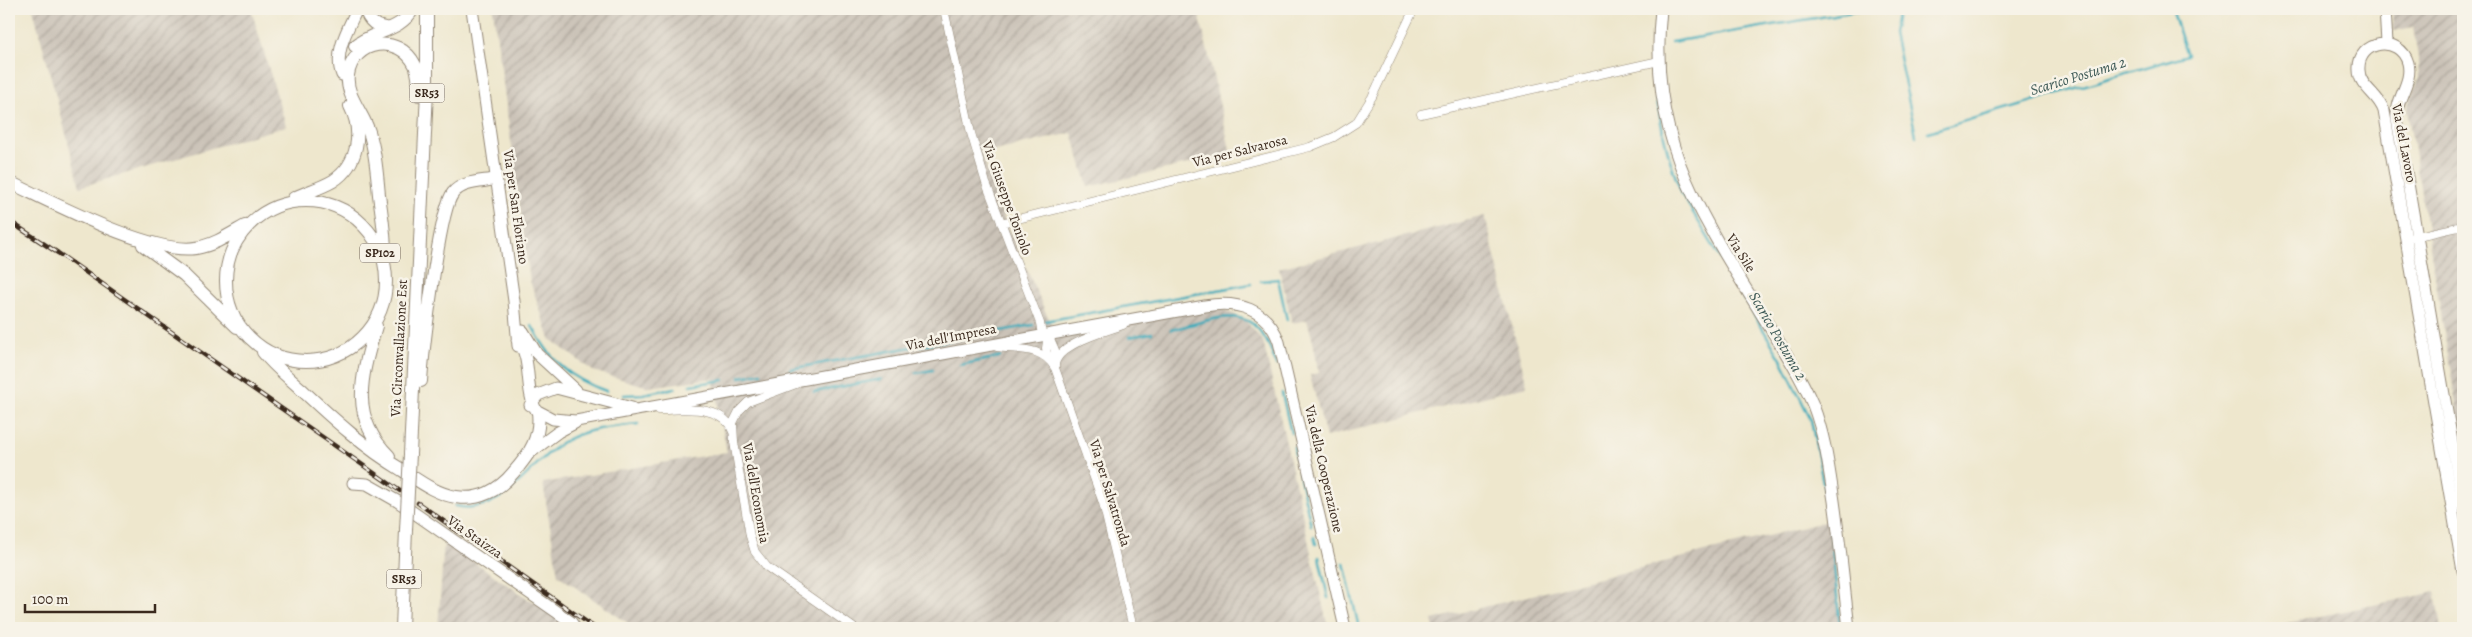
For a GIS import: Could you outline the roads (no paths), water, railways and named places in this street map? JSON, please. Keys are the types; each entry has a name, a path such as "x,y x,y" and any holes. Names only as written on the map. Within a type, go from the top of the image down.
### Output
{"main road":[{"path":"285,203 334,180 344,171 353,157 357,142 356,123 343,89 342,76 345,60 354,47 368,37 404,20 412,9"},
{"name":"Via Circonvallazione Est","path":"402,628 423,174 427,9"},
{"path":"384,270 385,240 372,142 367,124 348,85 348,76 352,63 363,49 380,44 397,47 412,60 418,79 418,135 423,174"},
{"path":"410,448 418,408 424,354 446,207 452,194 461,187 496,179"},
{"name":"SP102","path":"9,182 130,236 167,247 195,248 218,242 249,224 270,208 285,203 300,200 317,201 333,205 347,212 364,227 374,240 384,270 385,293 380,315 358,344 346,352 325,360 310,362 289,360 258,346 184,275 130,236"},
{"name":"SP102","path":"248,336 231,310 226,280 232,250 249,224"},
{"path":"380,315 363,370 362,407 367,425 374,439 402,471"},
{"path":"258,346 274,365 346,430 382,458 444,494 457,498 475,497 499,487 526,457 533,405"}],"street":[{"path":"342,76 338,65 340,49 357,9"},
{"path":"365,9 367,16 374,24 390,28"},
{"name":"Via per San Floriano","path":"472,9 514,301 533,405"},
{"name":"Via Giuseppe Toniolo","path":"944,9 971,133 986,183 1045,335"},
{"name":"Via per Salvarosa","path":"1001,223 1310,147 1334,136 1356,123 1372,97 1414,9"},
{"name":"Via Sile","path":"1662,9 1659,61 1670,133 1690,193 1790,361 1819,423 1832,490 1849,628"},
{"path":"2385,9 2387,43"},
{"name":"Via del Lavoro","path":"2463,506 2412,238 2384,111 2378,98 2362,82 2359,71 2360,61 2366,51 2375,45 2387,43 2402,51 2408,66 2408,80 2397,103 2397,114 2412,238 2463,570"},
{"path":"1421,114 1659,61"},
{"path":"2412,238 2463,226"},
{"name":"Via per San Floriano","path":"514,301 520,319 520,335"},
{"name":"Via dell'Impresa","path":"640,408 622,406 556,388 547,390 533,405 556,420 582,420 985,345 1227,304 1248,308 1266,320"},
{"path":"985,345 1031,350 1053,363 1072,344 1137,318"},
{"name":"Via della Cooperazione","path":"1266,320 1275,332 1281,349 1345,628"},
{"path":"520,335 548,367 583,396"},
{"name":"Via per Salvatronda","path":"1045,335 1046,350 1053,363 1103,503 1133,628"},
{"name":"Via dell'Economia","path":"806,379 779,392 748,402 736,416 733,432 750,536 755,552 770,569 854,628"},
{"name":"Via dell'Economia","path":"640,408 711,413 727,422 733,432"},
{"name":"Via dell'Impresa","path":"526,457 558,432 582,420"},
{"name":"Via Staizza","path":"353,483 367,484 397,501 571,622 575,628"}],"waterway":[{"name":"Scarico Postuma 2","path":"1671,42 1870,9"},
{"name":"Scarico Postuma 2","path":"1899,9 1894,33 1916,136"},
{"name":"Scarico Postuma 2","path":"1928,132 2187,55 2172,9"},
{"name":"Scarico Postuma 2","path":"1653,69 1656,91"},
{"name":"Scarico Postuma 2","path":"1657,99 1666,148 1682,194 1782,361 1811,420 1829,514 1840,627"},
{"path":"1261,281 1278,279 1287,320"},
{"path":"1045,321 1251,284"},
{"path":"1171,330 1222,318 1236,318 1248,321 1259,329 1268,344 1276,365"},
{"path":"790,369 1033,325"},
{"path":"532,326 546,349 562,367 581,380 606,391"},
{"path":"1129,337 1152,333"},
{"path":"960,365 1000,357"},
{"path":"916,373 933,370"},
{"path":"740,377 761,373"},
{"path":"814,392 882,379"},
{"path":"690,385 724,380"},
{"path":"624,395 643,394 675,388"},
{"path":"1282,393 1291,433"},
{"path":"455,506 472,507 488,504 514,486 550,452 572,437 600,429 638,424"},
{"path":"1294,447 1296,460"},
{"path":"1299,473 1311,525"},
{"path":"1314,537 1316,544"},
{"path":"1319,557 1328,598"},
{"path":"1344,563 1359,628"}],"railway":[{"path":"9,221 58,253 400,491"},
{"path":"418,503 595,628"}]}
